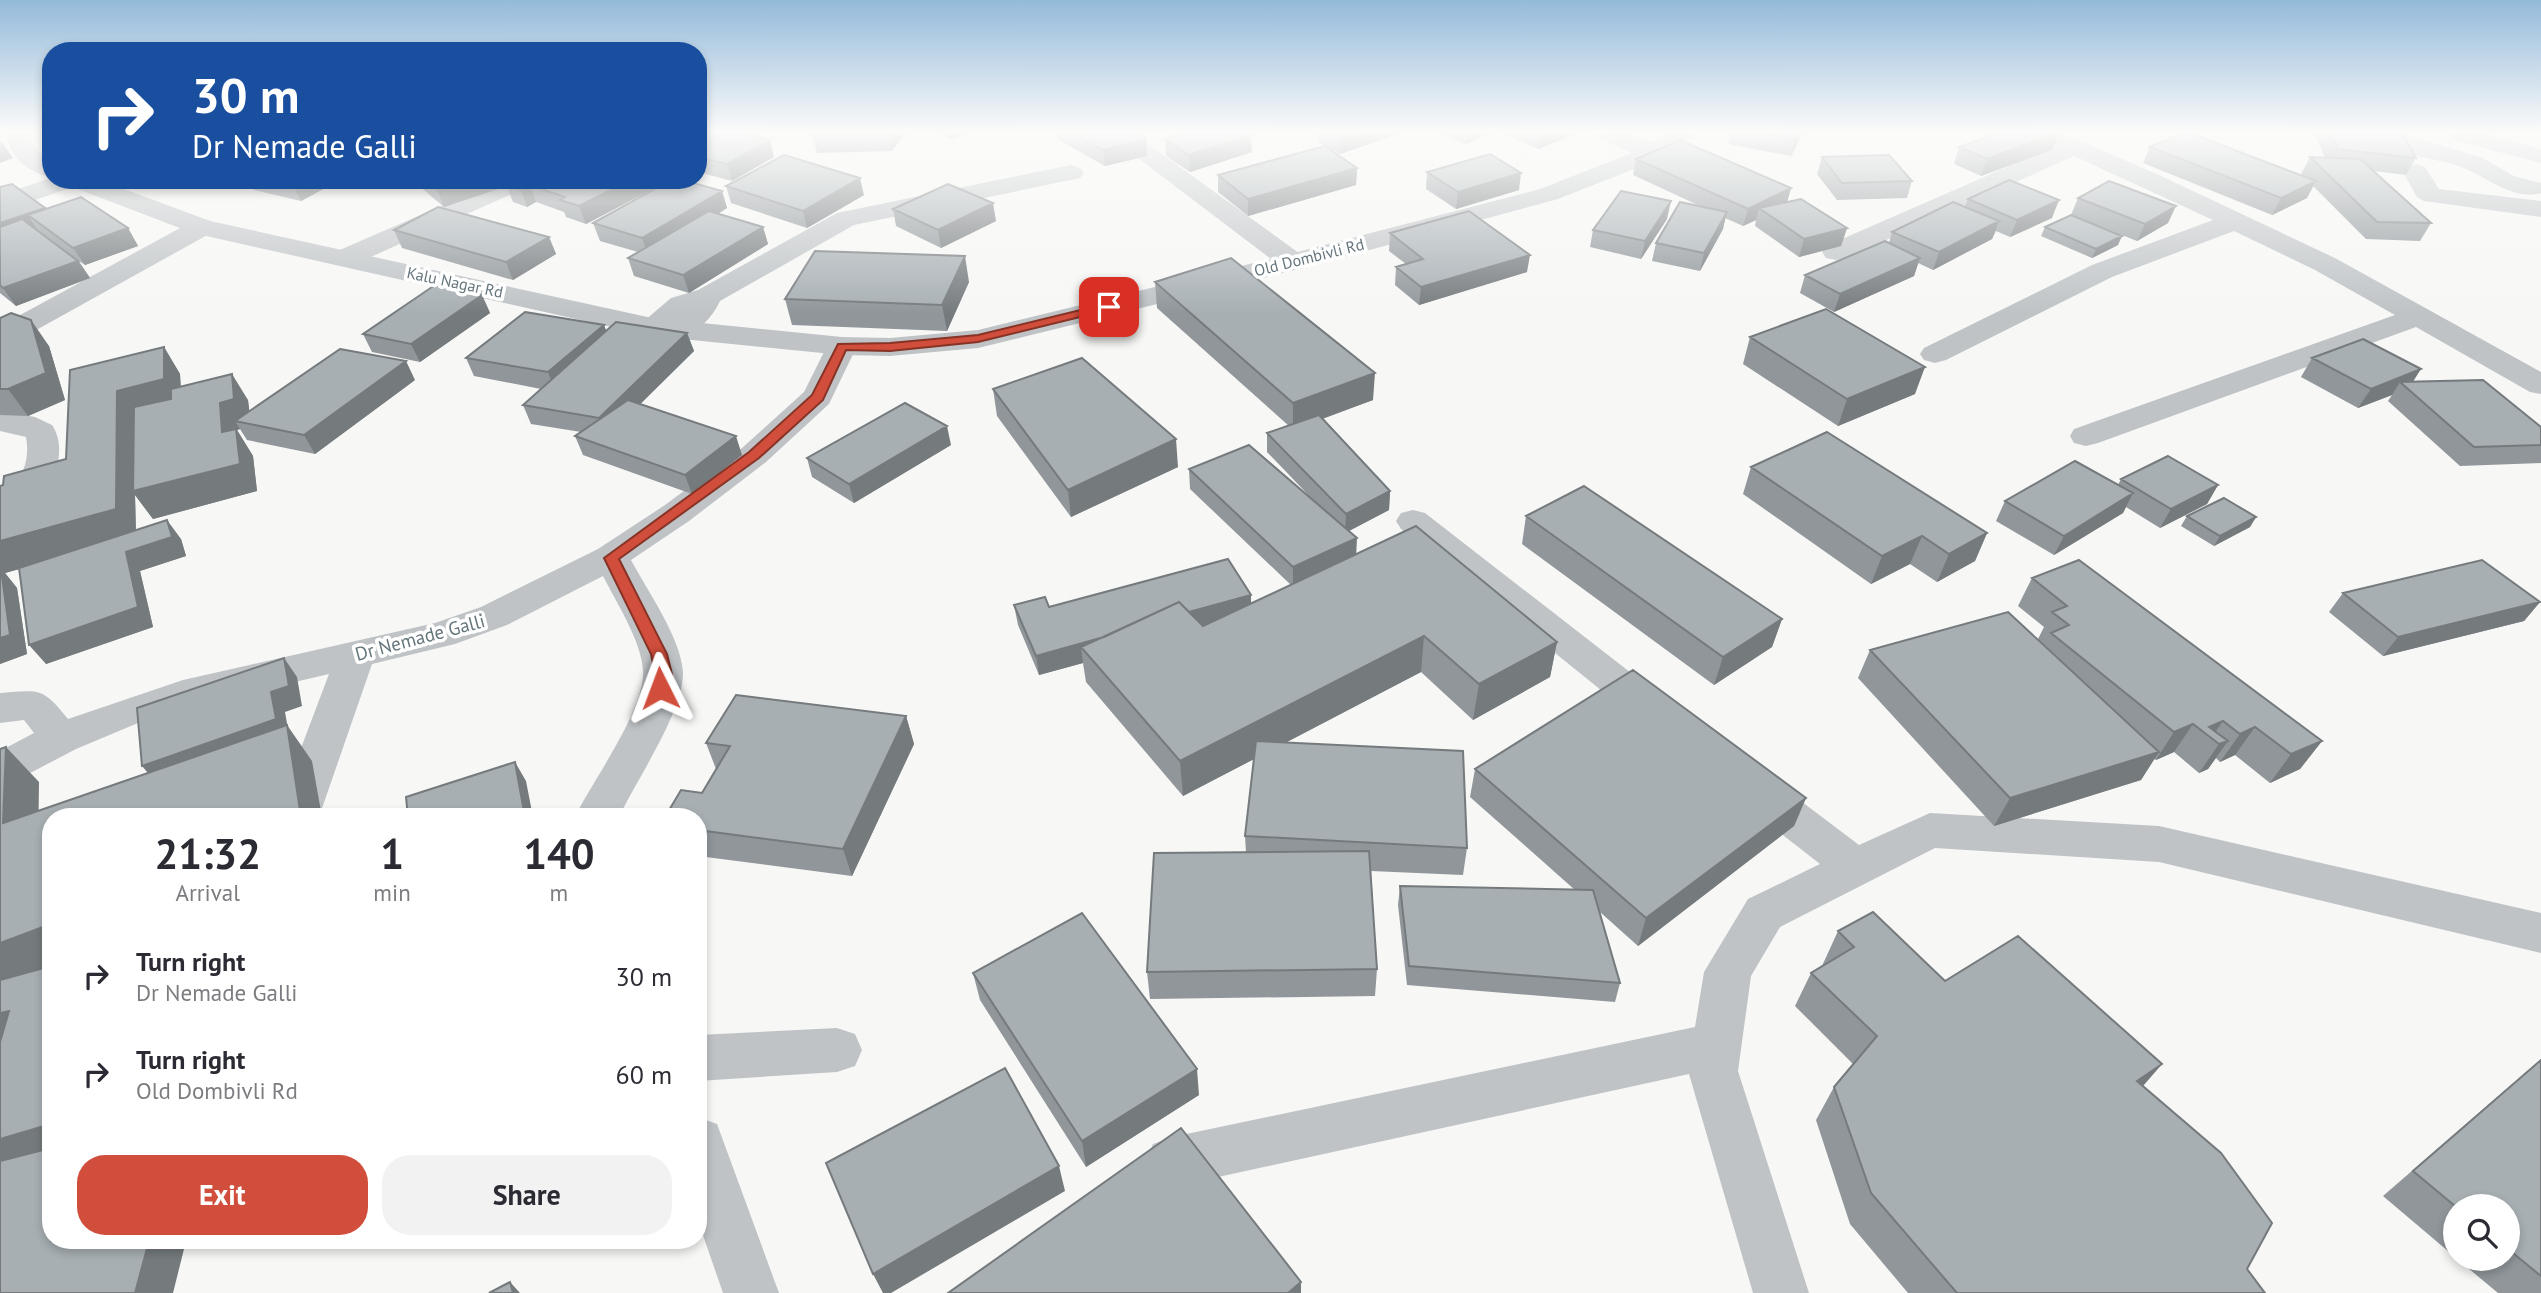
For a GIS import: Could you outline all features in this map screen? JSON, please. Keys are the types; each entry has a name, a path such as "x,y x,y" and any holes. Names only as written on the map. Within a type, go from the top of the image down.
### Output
{"street":[{"path":"0,204 31,193"},
{"name":"Kalu Nagar Rd","path":"112,193 202,227 664,329 842,346"},
{"path":"345,258 493,193"},
{"path":"664,329 703,307 708,296 846,219 972,193"},
{"path":"1199,193 1293,262"},
{"name":"Old Dombivli Rd","path":"842,346 890,347 978,338 1293,262 1551,193"},
{"path":"1836,252 1969,193"},
{"path":"2176,193 2325,264 2541,385"},
{"path":"2428,193 2433,196 2539,194"},
{"path":"1935,354 2102,271 2235,220"},
{"path":"0,338 202,227"},
{"path":"2086,436 2419,316"},
{"name":"Dr Nemade Galli","path":"0,770 61,738 124,713 183,694 442,635 494,616 611,558 754,455 818,397 842,346"},
{"path":"0,421 24,424 41,432 46,447 41,474 21,501 0,522"},
{"path":"1413,521 1684,735"},
{"path":"602,808 657,702 663,674 659,654 611,558"},
{"path":"300,808 356,654"},
{"path":"0,708 34,705 61,738"},
{"path":"1727,768 1855,867"},
{"path":"1781,1293 1713,1071 1728,972 1764,913 1930,830 2160,844 2541,933"},
{"path":"1206,1217 1172,1162 1717,1045"},
{"path":"707,1058 837,1051"},
{"path":"707,1168 751,1293"}],"building":[{"path":"0,193 25,193 45,208 0,223"},
{"path":"554,193 604,193 579,206 560,200 565,197"},
{"path":"647,193 718,193 642,238 593,223"},
{"path":"749,193 834,193 803,211"},
{"path":"927,193 970,193 993,203 938,230 893,209"},
{"path":"1241,193 1268,193 1248,199"},
{"path":"1619,193 1671,201 1645,241 1593,230"},
{"path":"1713,193 1780,193 1748,209"},
{"path":"1980,193 2042,193 2059,200 2017,220 1968,199"},
{"path":"2086,193 2142,193 2176,206 2145,224 2078,198"},
{"path":"2269,193 2291,193 2281,198"},
{"path":"2347,193 2398,193 2431,223 2377,222"},
{"path":"81,197 128,228 73,248 28,215"},
{"path":"1801,199 1847,228 1804,239 1759,208"},
{"path":"1680,202 1727,212 1704,253 1656,243"},
{"path":"1953,202 1999,221 1939,252 1892,232"},
{"path":"438,207 549,237 506,262 394,230"},
{"path":"709,211 763,227 683,275 628,258"},
{"path":"1469,211 1530,255 1421,287 1396,267 1423,259 1390,233"},
{"path":"2071,215 2122,236 2096,249 2045,227"},
{"path":"22,219 78,261 3,288 0,285 0,227"},
{"path":"1885,241 1920,258 1840,294 1805,275"},
{"path":"815,251 965,256 942,305 785,299"},
{"path":"1231,258 1375,373 1293,403 1155,282"},
{"path":"435,285 482,295 411,344 363,334"},
{"path":"1826,309 1925,367 1847,399 1750,337"},
{"path":"525,312 604,325 548,372 466,358"},
{"path":"11,313 31,320 46,373 8,389 0,389 0,318"},
{"path":"616,322 687,333 599,418 523,405"},
{"path":"2363,339 2421,369 2371,389 2312,358"},
{"path":"164,347 164,379 117,391 116,509 0,541 0,486 3,485 4,476 66,459 70,370"},
{"path":"340,349 406,361 304,435 235,421"},
{"path":"1082,358 1176,439 1068,490 993,389"},
{"path":"232,374 234,399 220,403 222,432 236,429 240,464 133,491 134,407 171,399 171,389"},
{"path":"2483,380 2541,427 2541,445 2474,447 2400,382"},
{"path":"628,400 736,436 685,475 575,436"},
{"path":"905,403 947,426 849,484 807,458"},
{"path":"1319,415 1390,491 1346,514 1267,433"},
{"path":"1827,432 1987,533 1949,554 1922,536 1882,556 1751,467"},
{"path":"1249,445 1357,538 1293,567 1189,469"},
{"path":"2168,456 2218,485 2171,509 2121,479"},
{"path":"2075,461 2133,493 2064,536 2005,501"},
{"path":"1584,486 1782,619 1723,657 1526,516"},
{"path":"2224,498 2256,517 2220,536 2187,516"},
{"path":"167,520 172,537 126,552 138,607 29,645 19,568"},
{"path":"1416,526 1557,642 1479,684 1424,636 1180,761 1081,647 1179,602 1203,626"},
{"path":"1228,559 1251,595 1189,612 1179,602 1104,637 1036,656 1014,605 1045,597 1049,607"},
{"path":"2079,560 2322,741 2291,754 2255,727 2240,734 2223,721 2209,727 2228,741 2219,744 2193,724 2174,732 2051,633 2069,625 2052,612 2067,606 2032,578"},
{"path":"2482,560 2540,602 2398,637 2343,593"},
{"path":"0,569 10,635 0,638"},
{"path":"2008,612 2159,752 2010,798 1870,650"},
{"path":"284,658 289,686 271,692 276,719 142,766 137,708"},
{"path":"1633,670 1806,798 1646,918 1475,769"},
{"path":"736,695 906,716 843,849 707,831 707,808 670,808 681,790 702,793 730,746 706,743"},
{"path":"287,725 300,808 46,808"},
{"path":"1256,741 1463,751 1467,848 1245,836"},
{"path":"6,747 3,823 42,810 42,927 0,943 0,749"},
{"path":"515,762 523,808 407,808 406,797"},
{"path":"1369,851 1377,969 1147,972 1154,853"},
{"path":"1400,886 1593,890 1620,983 1409,966"},
{"path":"1873,912 1945,981 2018,936 2162,1064 2137,1081 2221,1153 2272,1223 2247,1269 2265,1293 1957,1293 1871,1193 1834,1087 1877,1036 1811,973 1854,947 1838,931"},
{"path":"1082,913 1197,1069 1082,1141 973,973"},
{"path":"42,968 42,1127 0,1139 0,1042 9,1011 0,1013 0,980"},
{"path":"2541,1060 2541,1276 2520,1259 2520,1194 2443,1196 2413,1171"},
{"path":"1005,1068 1059,1166 873,1274 826,1163"},
{"path":"1181,1128 1301,1282 1288,1293 948,1293"},
{"path":"42,1150 42,1249 147,1249 135,1293 0,1293 0,1161"},
{"path":"510,1282 513,1293 489,1293"}],"route":[{"path":"660,688 663,674 659,654 611,558 754,455 818,397 842,346 890,347 978,338 1109,307"}]}
